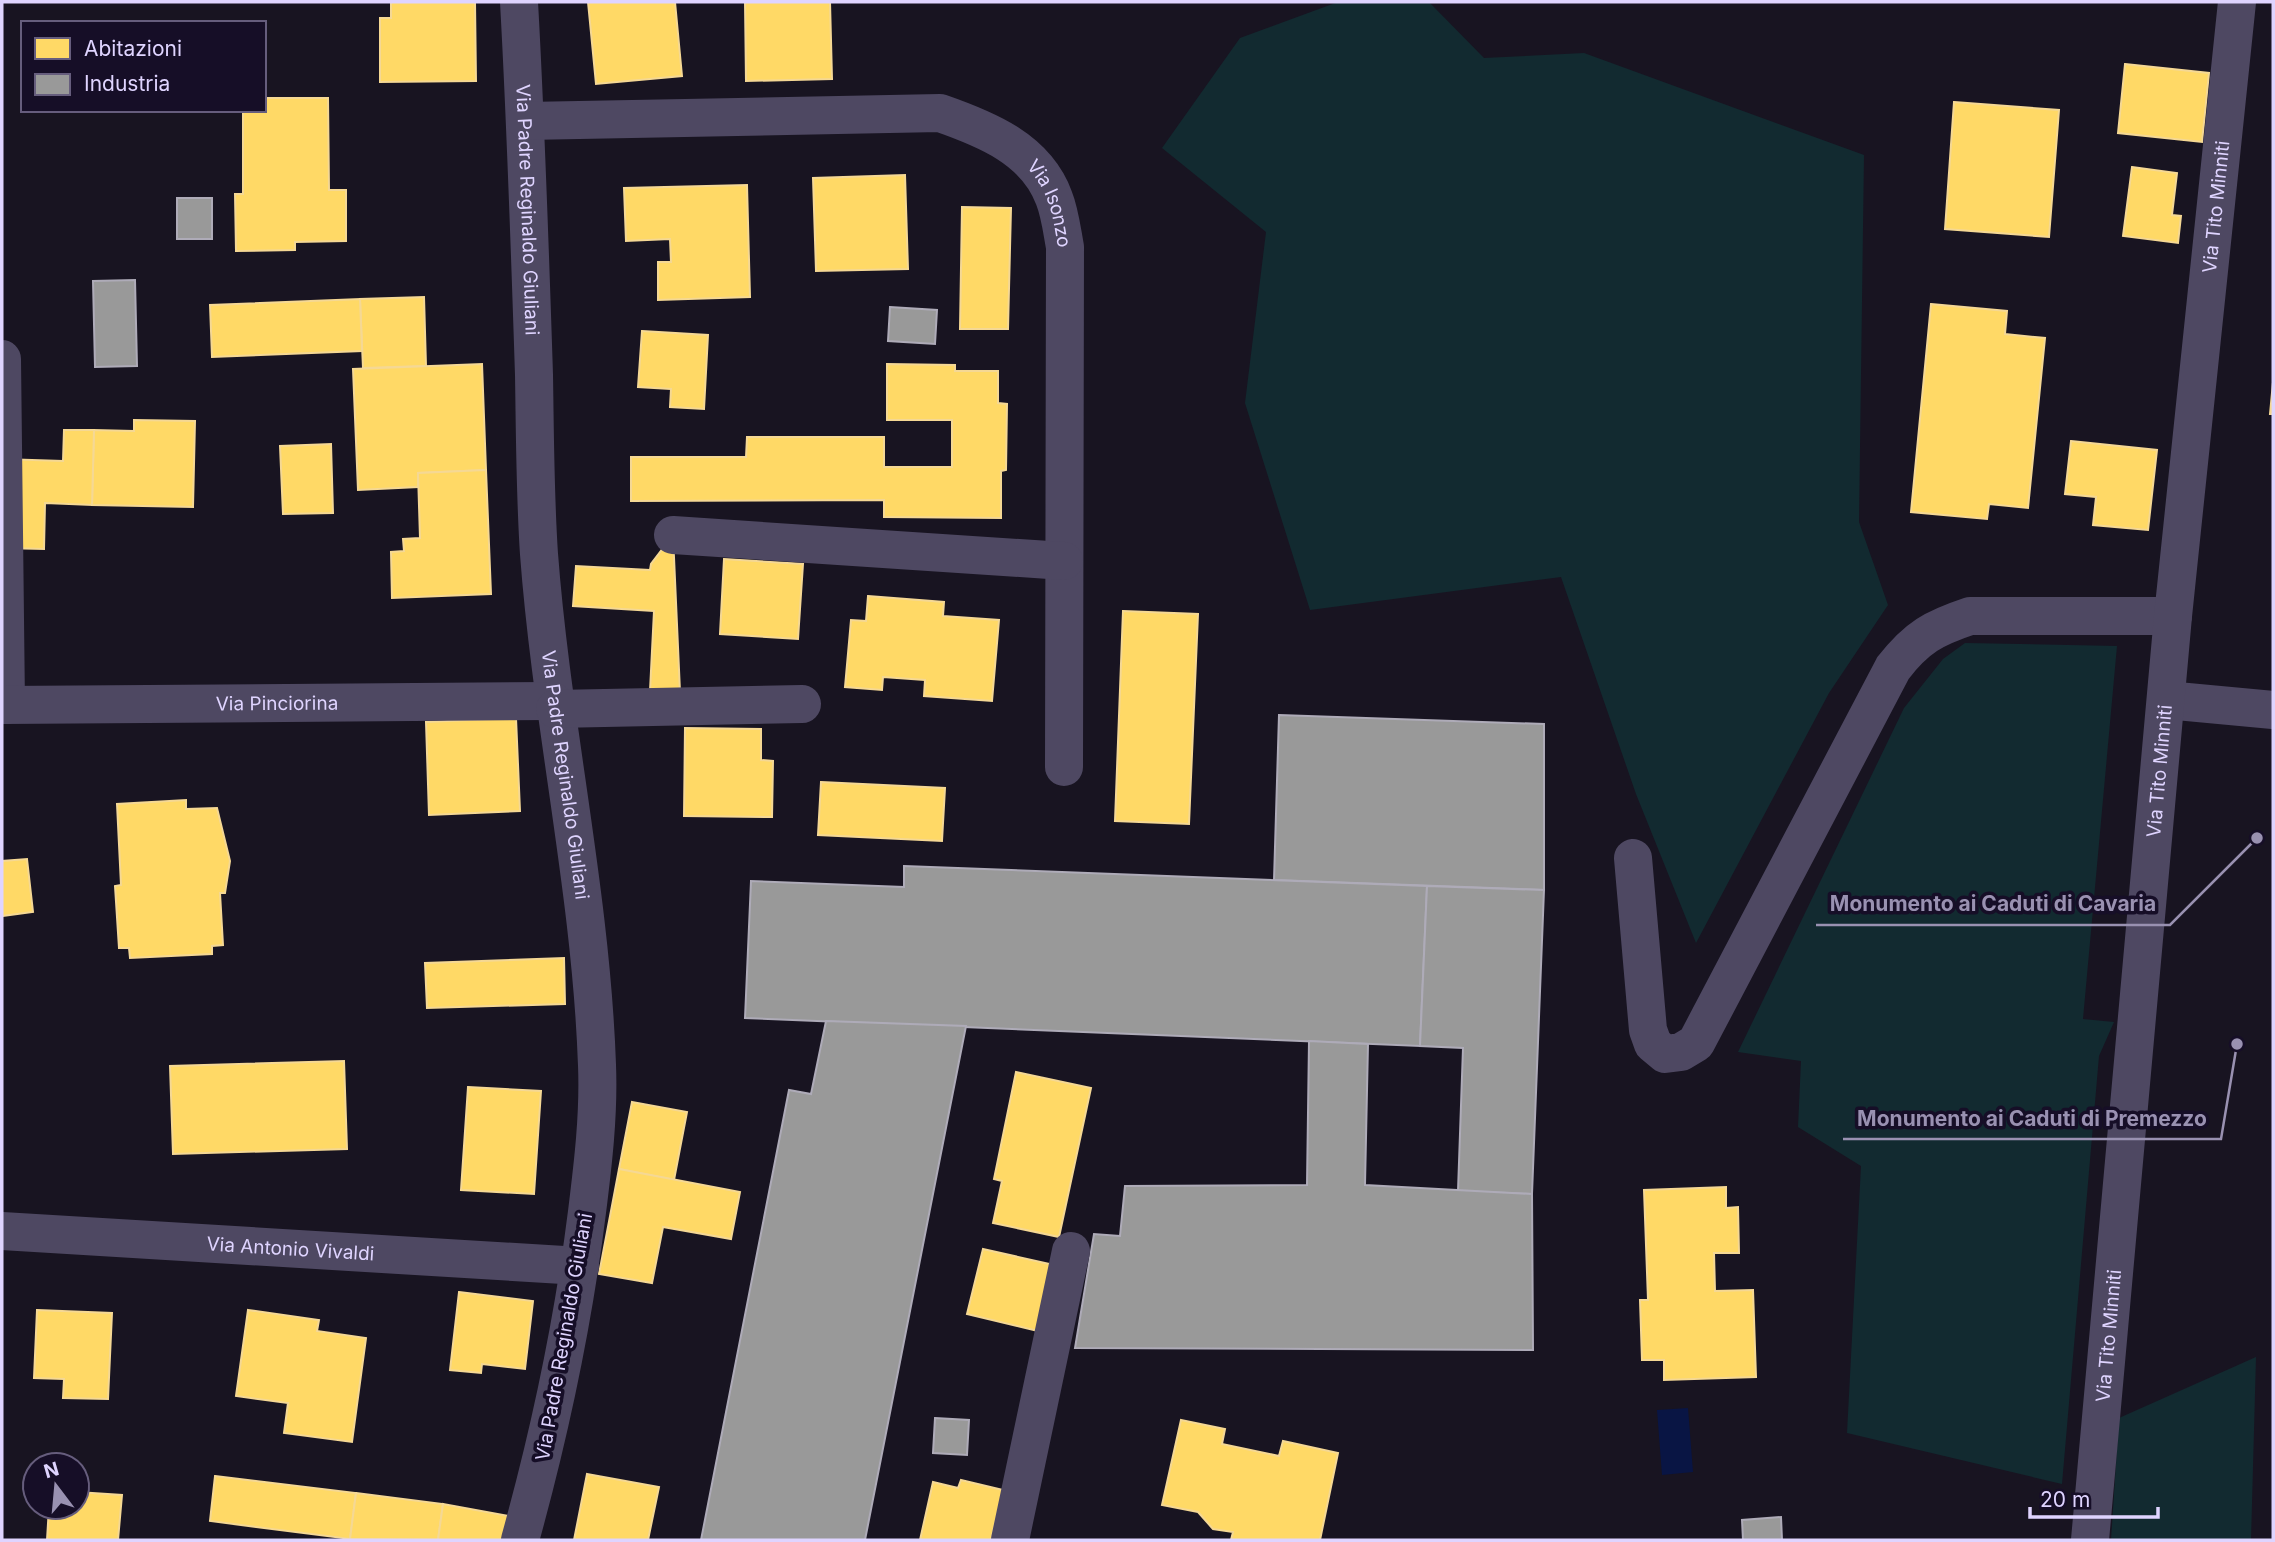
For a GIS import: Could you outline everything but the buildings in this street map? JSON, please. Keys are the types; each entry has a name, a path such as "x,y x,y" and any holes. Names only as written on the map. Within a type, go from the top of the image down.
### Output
{"street":[{"name":"Via Padre Reginaldo Giuliani","path":"519,2 526,121 539,551 554,705 591,953 597,1070 594,1154 580,1266 550,1434 520,1540"},
{"name":"Via Tito Minniti","path":"2090,1540 2166,700 2237,2"},
{"name":"Via Isonzo","path":"526,121 940,113 983,128 1027,156 1054,197 1065,247 1064,767"},
{"path":"2,359 4,705"},
{"path":"673,535 1064,561"},
{"path":"1633,858 1648,1030 1653,1044 1665,1054 1681,1052 1696,1043 1893,668 1912,644 1940,626 1970,616 2174,617"},
{"path":"2166,700 2273,710"},
{"name":"Via Pinciorina","path":"4,705 802,704"},
{"name":"Via Antonio Vivaldi","path":"2,1231 580,1266"},
{"path":"1010,1540 1071,1251"}],"green space":[{"path":"1338,2 1429,2 1484,58 1584,53 1864,155 1859,522 1888,605 1829,693 1696,943 1636,794 1561,577 1310,610 1245,403 1266,232 1162,148 1240,38"},
{"path":"1965,643 2117,646 2083,1019 2114,1022 2099,1056 2062,1484 1847,1433 1861,1166 1798,1127 1801,1061 1738,1052 1904,708 1943,659"},
{"path":"2256,1357 2251,1540 2111,1540 2119,1418"}],"shaded area":[{"path":"1688,1408 1693,1472 1662,1475 1657,1410"}],"place":[{"name":"Monumento ai Caduti di Cavaria","path":"2257,838"},
{"name":"Monumento ai Caduti di Premezzo","path":"2237,1044"}]}
